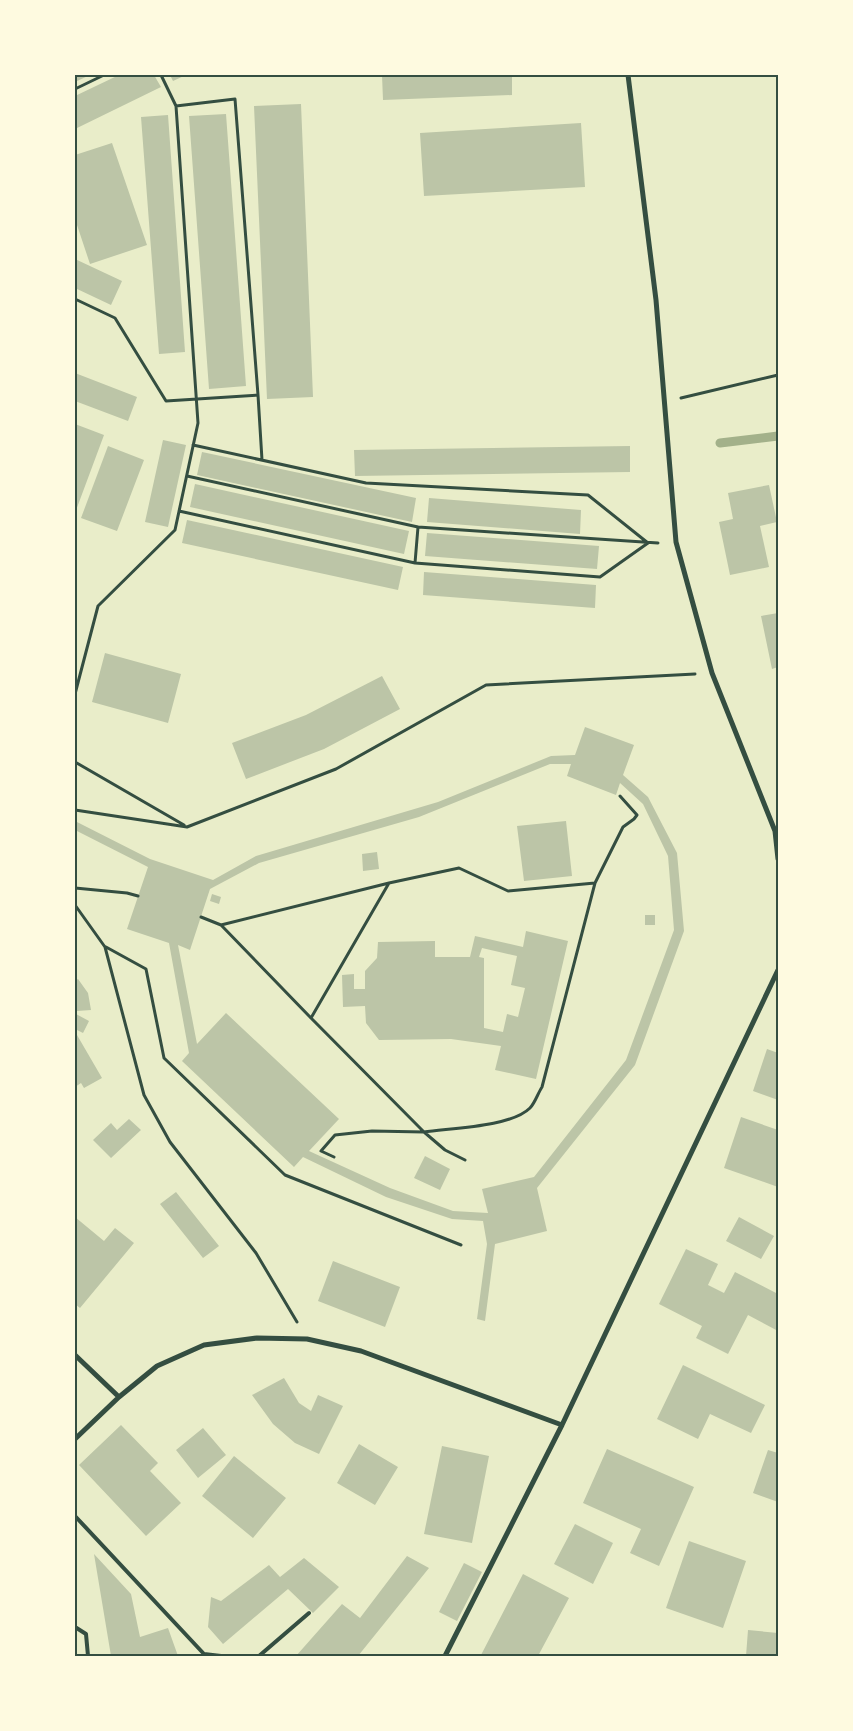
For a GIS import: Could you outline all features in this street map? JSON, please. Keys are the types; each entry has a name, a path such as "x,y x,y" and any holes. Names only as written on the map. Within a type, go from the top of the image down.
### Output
{"street":[{"path":"628,75 656,300 676,542 712,673 775,831 778,859"},
{"path":"445,1656 562,1425 778,970"},
{"path":"75,1439 157,1366 204,1345 257,1338 307,1339 361,1351 562,1425"},
{"path":"75,1355 119,1398"}],"lane":[{"path":"75,1516 204,1654 221,1656"},
{"path":"258,1656 309,1612"},
{"path":"75,1628 86,1634 88,1656"}],"path":[{"path":"75,89 104,75"},
{"path":"75,694 98,606 175,530 198,423 176,106 161,75"},
{"path":"176,106 235,99 262,460"},
{"path":"75,299 115,318 166,401 258,394"},
{"path":"664,402 778,375"},
{"path":"193,445 366,483 588,495 648,543"},
{"path":"187,476 418,527 648,543"},
{"path":"179,511 415,563 600,577 648,543"},
{"path":"415,563 418,527"},
{"path":"75,810 187,827 336,769 486,684 712,673"},
{"path":"75,762 187,827"},
{"path":"334,1157 321,1151 335,1135 372,1131 424,1132 483,1125 516,1117 531,1107 542,1087 595,883 623,827 637,815 620,796"},
{"path":"222,925 389,883 460,868 508,891 595,883"},
{"path":"311,1018 389,883"},
{"path":"75,888 127,893 138,896"},
{"path":"75,905 105,947 144,1096 170,1142 256,1254 307,1339"},
{"path":"201,917 222,925 424,1132 445,1150 465,1160"},
{"path":"105,947 146,969 164,1058 285,1175 461,1245"}],"building":[{"path":"75,75 90,75 75,82"},
{"path":"119,75 154,75 161,87 75,129 75,96"},
{"path":"170,75 186,75 173,81"},
{"path":"382,75 512,75 512,95 383,100"},
{"path":"301,104 313,397 267,399 254,106"},
{"path":"226,114 246,386 209,389 189,116"},
{"path":"168,115 185,352 159,354 141,117"},
{"path":"581,123 585,187 424,196 420,133"},
{"path":"112,143 147,245 90,264 75,219 75,155"},
{"path":"75,259 122,281 111,305 75,288"},
{"path":"75,373 137,397 128,421 75,401"},
{"path":"75,424 104,435 75,513"},
{"path":"163,440 186,445 168,527 145,522"},
{"path":"108,446 144,460 117,531 81,518"},
{"path":"630,446 630,472 355,476 354,450"},
{"path":"202,452 416,498 412,522 197,475"},
{"path":"195,484 409,531 404,554 190,507"},
{"path":"769,485 777,522 760,526 769,567 730,575 719,522 733,519 728,493"},
{"path":"429,498 581,510 580,534 427,522"},
{"path":"187,520 403,567 398,590 182,543"},
{"path":"427,533 599,546 597,569 425,556"},
{"path":"424,572 596,585 595,608 423,595"},
{"path":"778,613 778,667 772,669 761,616"},
{"path":"105,653 181,674 168,723 92,702"},
{"path":"382,676 400,709 324,749 246,779 232,743 306,715"},
{"path":"585,727 634,745 623,775 648,797 677,853 684,931 635,1065 537,1188 547,1231 495,1244 485,1321 477,1319 487,1244 483,1221 452,1219 386,1197 303,1157 294,1167 182,1061 189,1053 169,943 127,929 148,867 75,830 75,821 150,859 213,880 256,856 438,802 551,756 575,755","holes":["550,764 571,764 567,776 616,795 620,783 643,804 668,856 674,930 626,1060 534,1177 482,1189 488,1213 453,1211 390,1188 309,1151 339,1119 226,1013 197,1044 178,945 190,950 210,889 259,863 419,817"]},
{"path":"566,821 572,876 524,881 517,826"},
{"path":"377,852 379,869 363,871 362,854"},
{"path":"212,894 221,897 219,904 210,901"},
{"path":"645,915 655,915 655,925 645,925"},
{"path":"526,931 568,941 536,1079 495,1070 501,1046 451,1039 379,1040 366,1023 365,1006 343,1007 342,975 354,974 354,989 365,989 365,971 377,958 378,942 435,941 435,957 470,957 475,936 523,947","holes":["482,948 517,956 511,985 525,988 518,1017 507,1014 503,1032 484,1028 484,958 479,957"]},
{"path":"78,979 88,993 91,1010 77,1011 75,981"},
{"path":"76,1014 89,1021 83,1033 75,1029"},
{"path":"77,1035 102,1078 84,1088 81,1083 75,1087 75,1036"},
{"path":"767,1049 778,1053 778,1100 753,1091"},
{"path":"741,1117 778,1130 778,1187 724,1168"},
{"path":"129,1119 141,1130 111,1158 93,1140 111,1123 117,1130"},
{"path":"425,1156 450,1169 440,1190 414,1178"},
{"path":"176,1192 219,1246 203,1258 160,1204"},
{"path":"75,1217 104,1241 115,1228 134,1243 80,1308 75,1304"},
{"path":"739,1217 774,1236 761,1259 726,1241"},
{"path":"686,1249 718,1264 708,1285 724,1293 735,1272 778,1294 778,1331 748,1315 728,1354 696,1338 702,1326 659,1304"},
{"path":"333,1261 400,1287 385,1327 318,1301"},
{"path":"683,1365 765,1405 751,1433 710,1414 698,1439 657,1419"},
{"path":"284,1378 299,1403 311,1411 318,1395 343,1406 319,1454 295,1443 273,1424 252,1395"},
{"path":"121,1425 158,1463 150,1471 181,1503 146,1536 79,1465"},
{"path":"203,1428 226,1455 198,1478 176,1450"},
{"path":"359,1444 398,1467 375,1505 337,1483"},
{"path":"442,1446 489,1456 472,1543 424,1534"},
{"path":"607,1449 694,1487 659,1566 630,1553 641,1529 583,1503"},
{"path":"768,1450 778,1453 778,1502 753,1493"},
{"path":"234,1456 286,1498 253,1538 202,1496"},
{"path":"575,1524 613,1543 593,1584 554,1564"},
{"path":"689,1541 746,1561 723,1628 666,1608"},
{"path":"94,1554 131,1594 140,1637 168,1628 178,1656 111,1656"},
{"path":"407,1556 429,1568 358,1656 296,1656 342,1604 360,1618"},
{"path":"304,1558 339,1587 313,1613 288,1589 223,1644 208,1627 211,1597 221,1601 269,1565 280,1577"},
{"path":"464,1563 482,1572 457,1621 439,1612"},
{"path":"523,1574 569,1598 538,1656 481,1655"},
{"path":"748,1630 778,1633 778,1656 746,1656"}],"waterway":[{"path":"720,443 778,436"}]}
